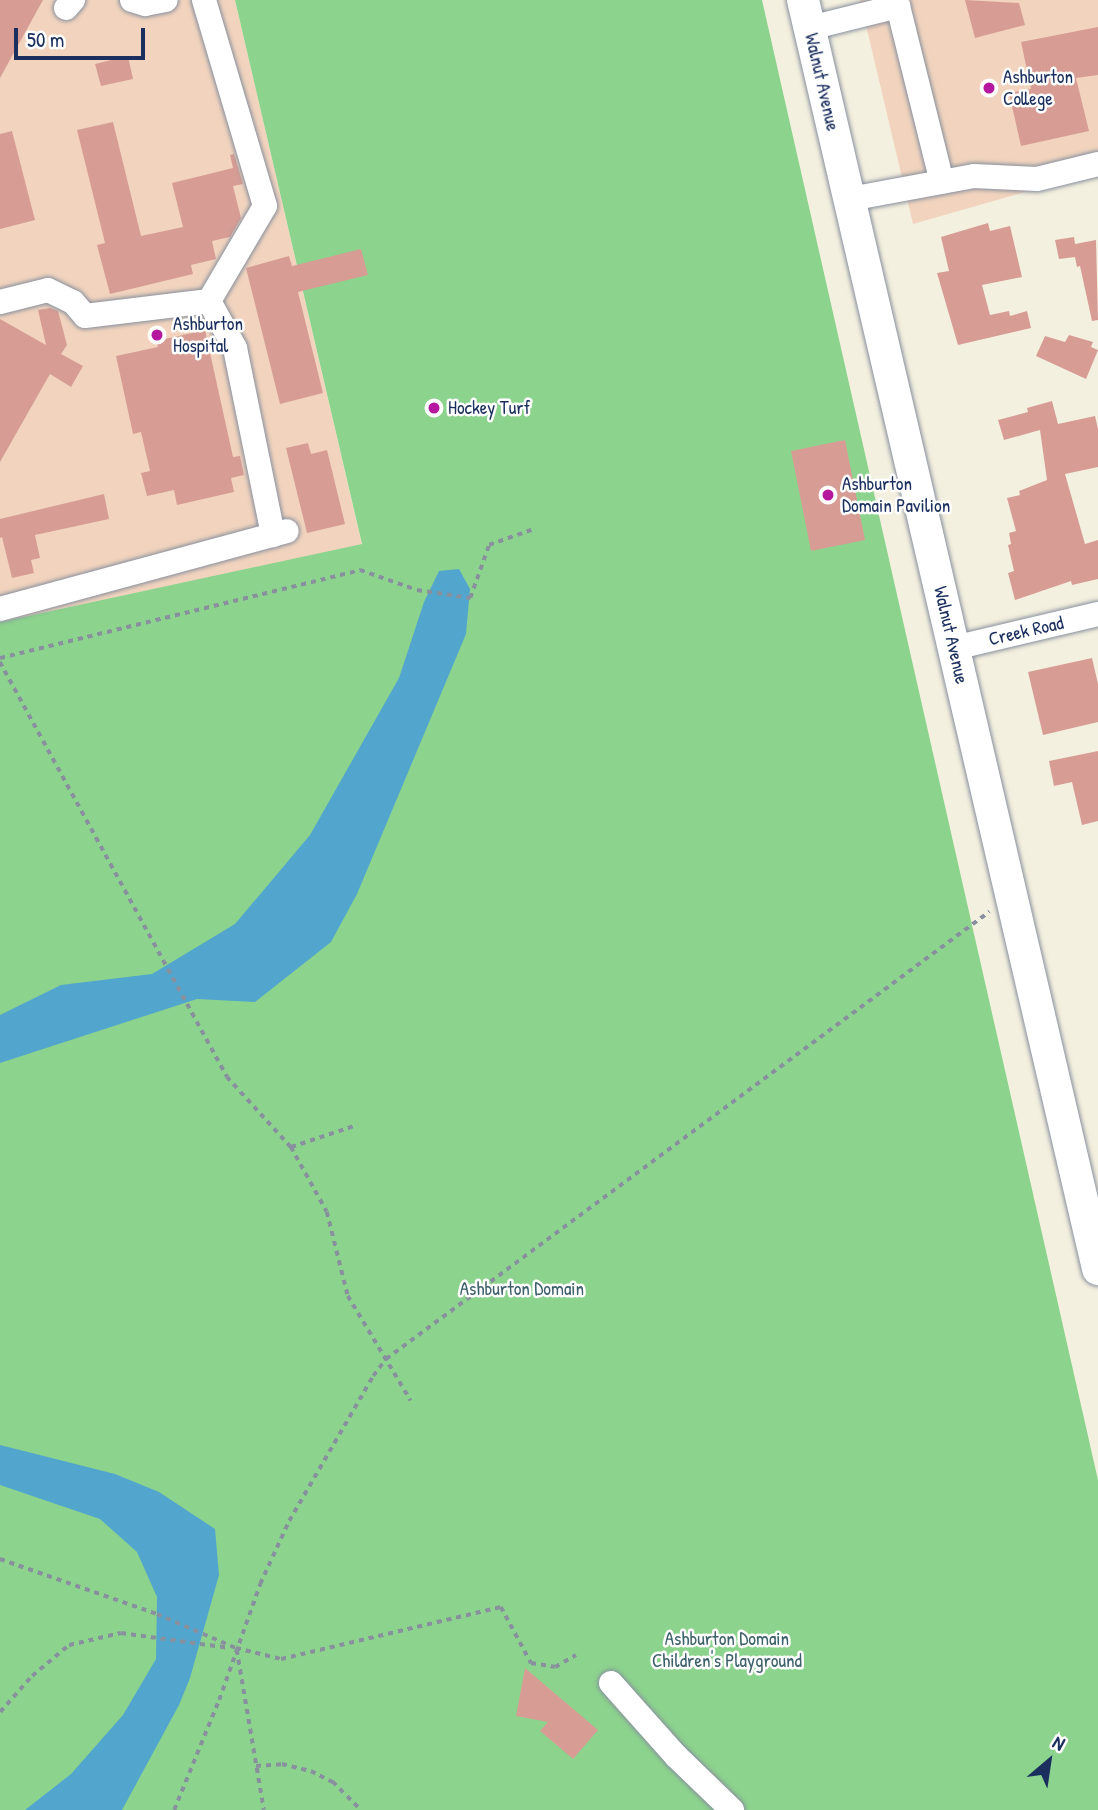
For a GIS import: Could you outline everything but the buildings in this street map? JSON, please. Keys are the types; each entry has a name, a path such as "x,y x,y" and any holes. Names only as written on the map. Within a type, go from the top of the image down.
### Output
{"main road":[{"name":"Walnut Avenue","path":"807,14 1098,1269"}],"street":[{"path":"132,0 145,4 166,0"},
{"path":"204,0 265,206 209,301"},
{"path":"807,14 898,6 942,182"},
{"path":"850,199 974,176 1037,179 1098,164"},
{"path":"0,302 48,290 74,302 85,316 209,301"},
{"path":"0,609 280,533 235,348 209,301"},
{"name":"Creek Road","path":"954,648 1098,614"},
{"path":"611,1683 676,1756 732,1810"}],"path":[{"path":"411,1401 348,1296 327,1212 291,1147 227,1077 0,660 360,570 417,590 470,598 489,545 531,530"},
{"path":"174,1810 219,1700 260,1584 289,1521 373,1376 386,1359 1011,896"},
{"path":"291,1147 357,1125"},
{"path":"0,1559 157,1615 236,1648"},
{"path":"0,1712 32,1676 69,1645 121,1633 236,1648 281,1659 501,1607 531,1663 555,1667 576,1654"},
{"path":"236,1648 264,1810"},
{"path":"256,1766 282,1763 311,1771 333,1782 361,1810"}],"shaded area":[{"name":"Ashburton Hospital","path":"0,0 235,0 362,545 0,622"},
{"name":"Ashburton College","path":"860,0 1098,0 1098,171 913,224"}],"green space":[{"name":"Ashburton Domain","path":"235,0 762,0 1098,1480 1098,1810 0,1810 0,622 362,544"}],"water":[{"path":"459,569 470,589 466,634 357,894 331,942 255,1002 197,999 0,1063 0,1015 61,985 152,974 235,924 310,835 399,678 424,602 439,571"},
{"path":"0,1445 115,1474 159,1492 215,1529 219,1575 190,1678 179,1705 122,1810 25,1810 71,1774 123,1715 156,1659 157,1597 137,1552 100,1519 0,1485"}],"place":[{"name":"Ashburton College","path":"989,88"},
{"name":"Ashburton Hospital","path":"157,335"},
{"name":"Hockey Turf","path":"434,408"},
{"name":"Ashburton Domain Pavilion","path":"828,495"}],"park label":[{"name":"Ashburton Domain Children's Playground","path":"727,1650"}]}
